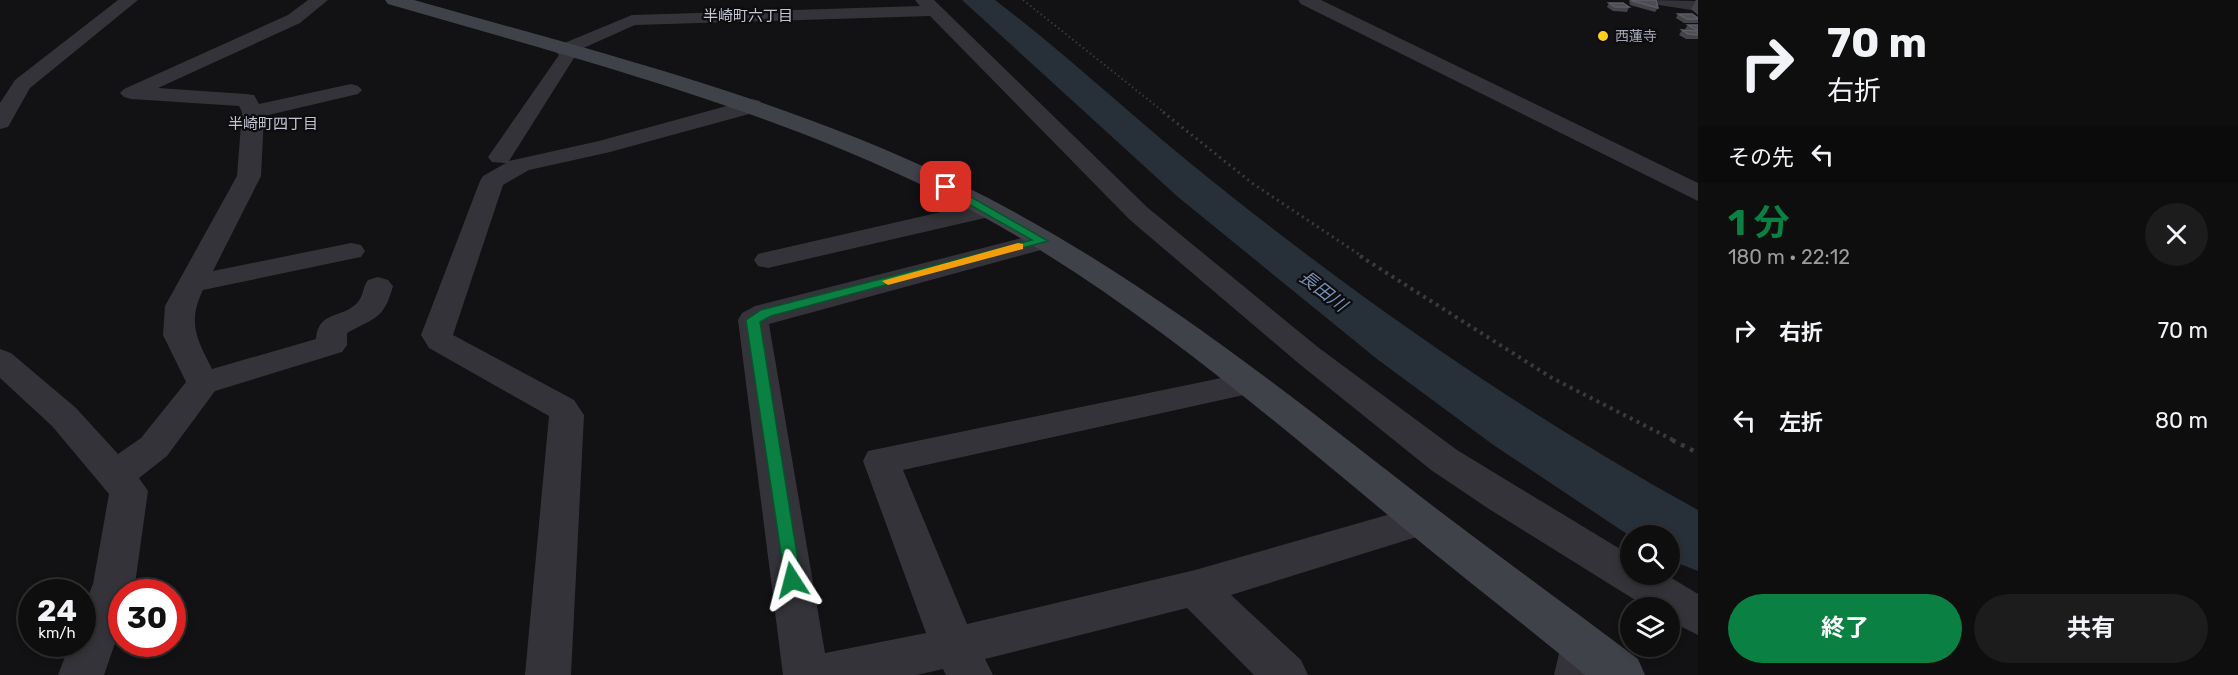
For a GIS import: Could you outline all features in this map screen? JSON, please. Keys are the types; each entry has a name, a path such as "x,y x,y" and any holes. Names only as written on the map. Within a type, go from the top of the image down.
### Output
{"street":[{"path":"0,122 22,84 129,0"},
{"path":"203,383 179,335 180,306 249,177 253,112 246,100 130,93 294,19 319,0"},
{"path":"394,0 752,106 856,145 989,209 1042,241 1216,357 1422,520 1580,660 1621,675"},
{"path":"1307,0 1698,193"},
{"path":"1663,0 1698,6"},
{"path":"500,157 567,51 632,20 930,6 1139,214 1308,355 1444,460 1503,499 1698,616"},
{"path":"253,112 351,90"},
{"path":"548,675 567,415 562,408 440,341 437,335 476,225 492,181 511,168 602,147 752,106"},
{"path":"768,260 989,209"},
{"path":"806,675 753,320 766,313 1042,241"},
{"path":"191,284 351,251"},
{"path":"117,475 154,447 203,383 331,345 332,329 372,307 378,285"},
{"path":"0,360 64,417 129,491 114,584 81,675"},
{"path":"962,661 881,461 1250,383"},
{"path":"822,675 962,661 1422,520"},
{"path":"1195,588 1285,675"}],"path":[{"path":"1023,0 1252,183 1306,221 1552,378 1698,453"}],"building":[{"path":"1656,0 1658,8 1632,1"},
{"path":"1609,3 1623,3 1629,7 1615,7"},
{"path":"1678,14 1692,14 1698,19 1687,19"},
{"path":"1688,25 1698,25 1698,31"},
{"path":"1682,30 1695,31 1698,35 1688,34"}],"waterway":[{"name":"長田川","path":"977,0 1040,52 1193,188 1338,303 1514,429 1574,469 1698,543"}],"slow traffic":[{"path":"888,281 1018,247"}],"place":[{"name":"西蓮寺","path":"1603,36"}],"district":[{"name":"半崎町六丁目","path":"748,16"},
{"name":"半崎町四丁目","path":"273,124"}],"route":[{"path":"792,580 753,320 766,313 1042,241 989,209 946,187"}]}
